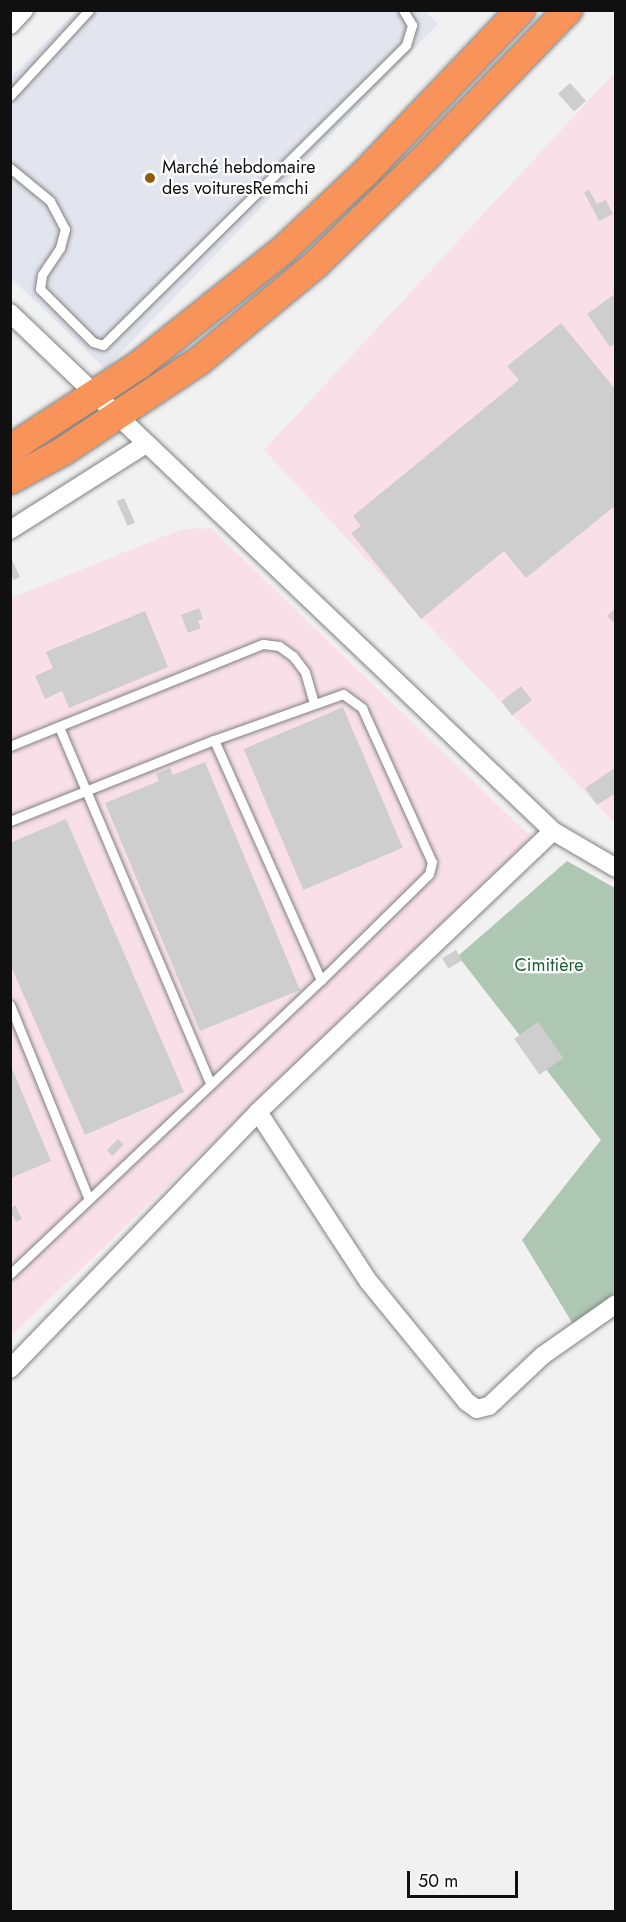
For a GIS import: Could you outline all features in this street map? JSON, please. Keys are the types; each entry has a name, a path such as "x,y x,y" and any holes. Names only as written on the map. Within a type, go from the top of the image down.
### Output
{"highway":[{"path":"10,449 97,394 222,301 284,250 366,172 521,10"},
{"path":"10,480 120,414 199,361 315,265 428,155 568,10"}],"street":[{"path":"10,25 24,10"},
{"path":"10,313 120,414 146,444 553,831 615,868"},
{"path":"10,530 146,444"},
{"path":"10,1369 258,1112 553,831"},
{"path":"258,1112 369,1282 467,1402 477,1409 489,1406 542,1356 615,1304"}],"lane":[{"path":"10,96 89,10"},
{"path":"10,168 50,201 64,229 60,248 42,275 40,289 93,342 103,345 406,45 412,25 403,10"},
{"path":"10,746 263,644 279,646 293,656 305,672 314,703"},
{"path":"10,820 214,740 343,694 362,708 432,862 429,874 321,980 88,1197 10,1274"},
{"path":"59,728 83,791 210,1083"},
{"path":"214,740 321,980"},
{"path":"10,1005 88,1197"}],"shaded area":[{"name":"Marché hebdomaire des voituresRemchi","path":"424,10 438,24 105,369 11,278 10,78 76,11"},
{"path":"615,72 615,824 264,450"},
{"path":"211,528 531,837 11,1336 11,598 182,529"}],"green space":[{"name":"Cimitière","path":"567,861 615,888 615,1292 576,1329 522,1240 601,1140 458,956"}],"building":[{"path":"570,83 586,101 574,112 558,94"},
{"path":"589,190 597,204 606,200 613,214 599,221 584,192"},
{"path":"616,293 616,343 610,347 587,314"},
{"path":"561,323 616,390 616,505 526,578 504,551 421,619 351,533 361,526 353,516 519,380 507,366"},
{"path":"124,498 135,523 128,526 117,501"},
{"path":"10,556 20,577 14,580 10,573"},
{"path":"199,608 203,619 198,621 201,628 188,633 181,615"},
{"path":"614,610 616,612 616,625 607,616"},
{"path":"145,611 168,667 69,708 62,691 45,699 35,676 53,668 46,652"},
{"path":"521,686 532,700 512,716 501,701"},
{"path":"343,707 403,848 303,890 244,749"},
{"path":"205,762 300,990 200,1031 105,803 159,781 156,774 170,768 173,775"},
{"path":"616,767 616,793 597,805 585,788"},
{"path":"66,819 184,1092 85,1135 10,964 10,843"},
{"path":"456,950 462,960 448,969 442,958"},
{"path":"538,1022 563,1058 539,1075 514,1039"},
{"path":"11,1066 51,1161 11,1178"},
{"path":"118,1139 124,1145 112,1156 107,1150"},
{"path":"15,1205 22,1219 16,1222 10,1210"}],"place":[{"name":"Marché hebdomaire des voituresRemchi","path":"150,178"}]}
